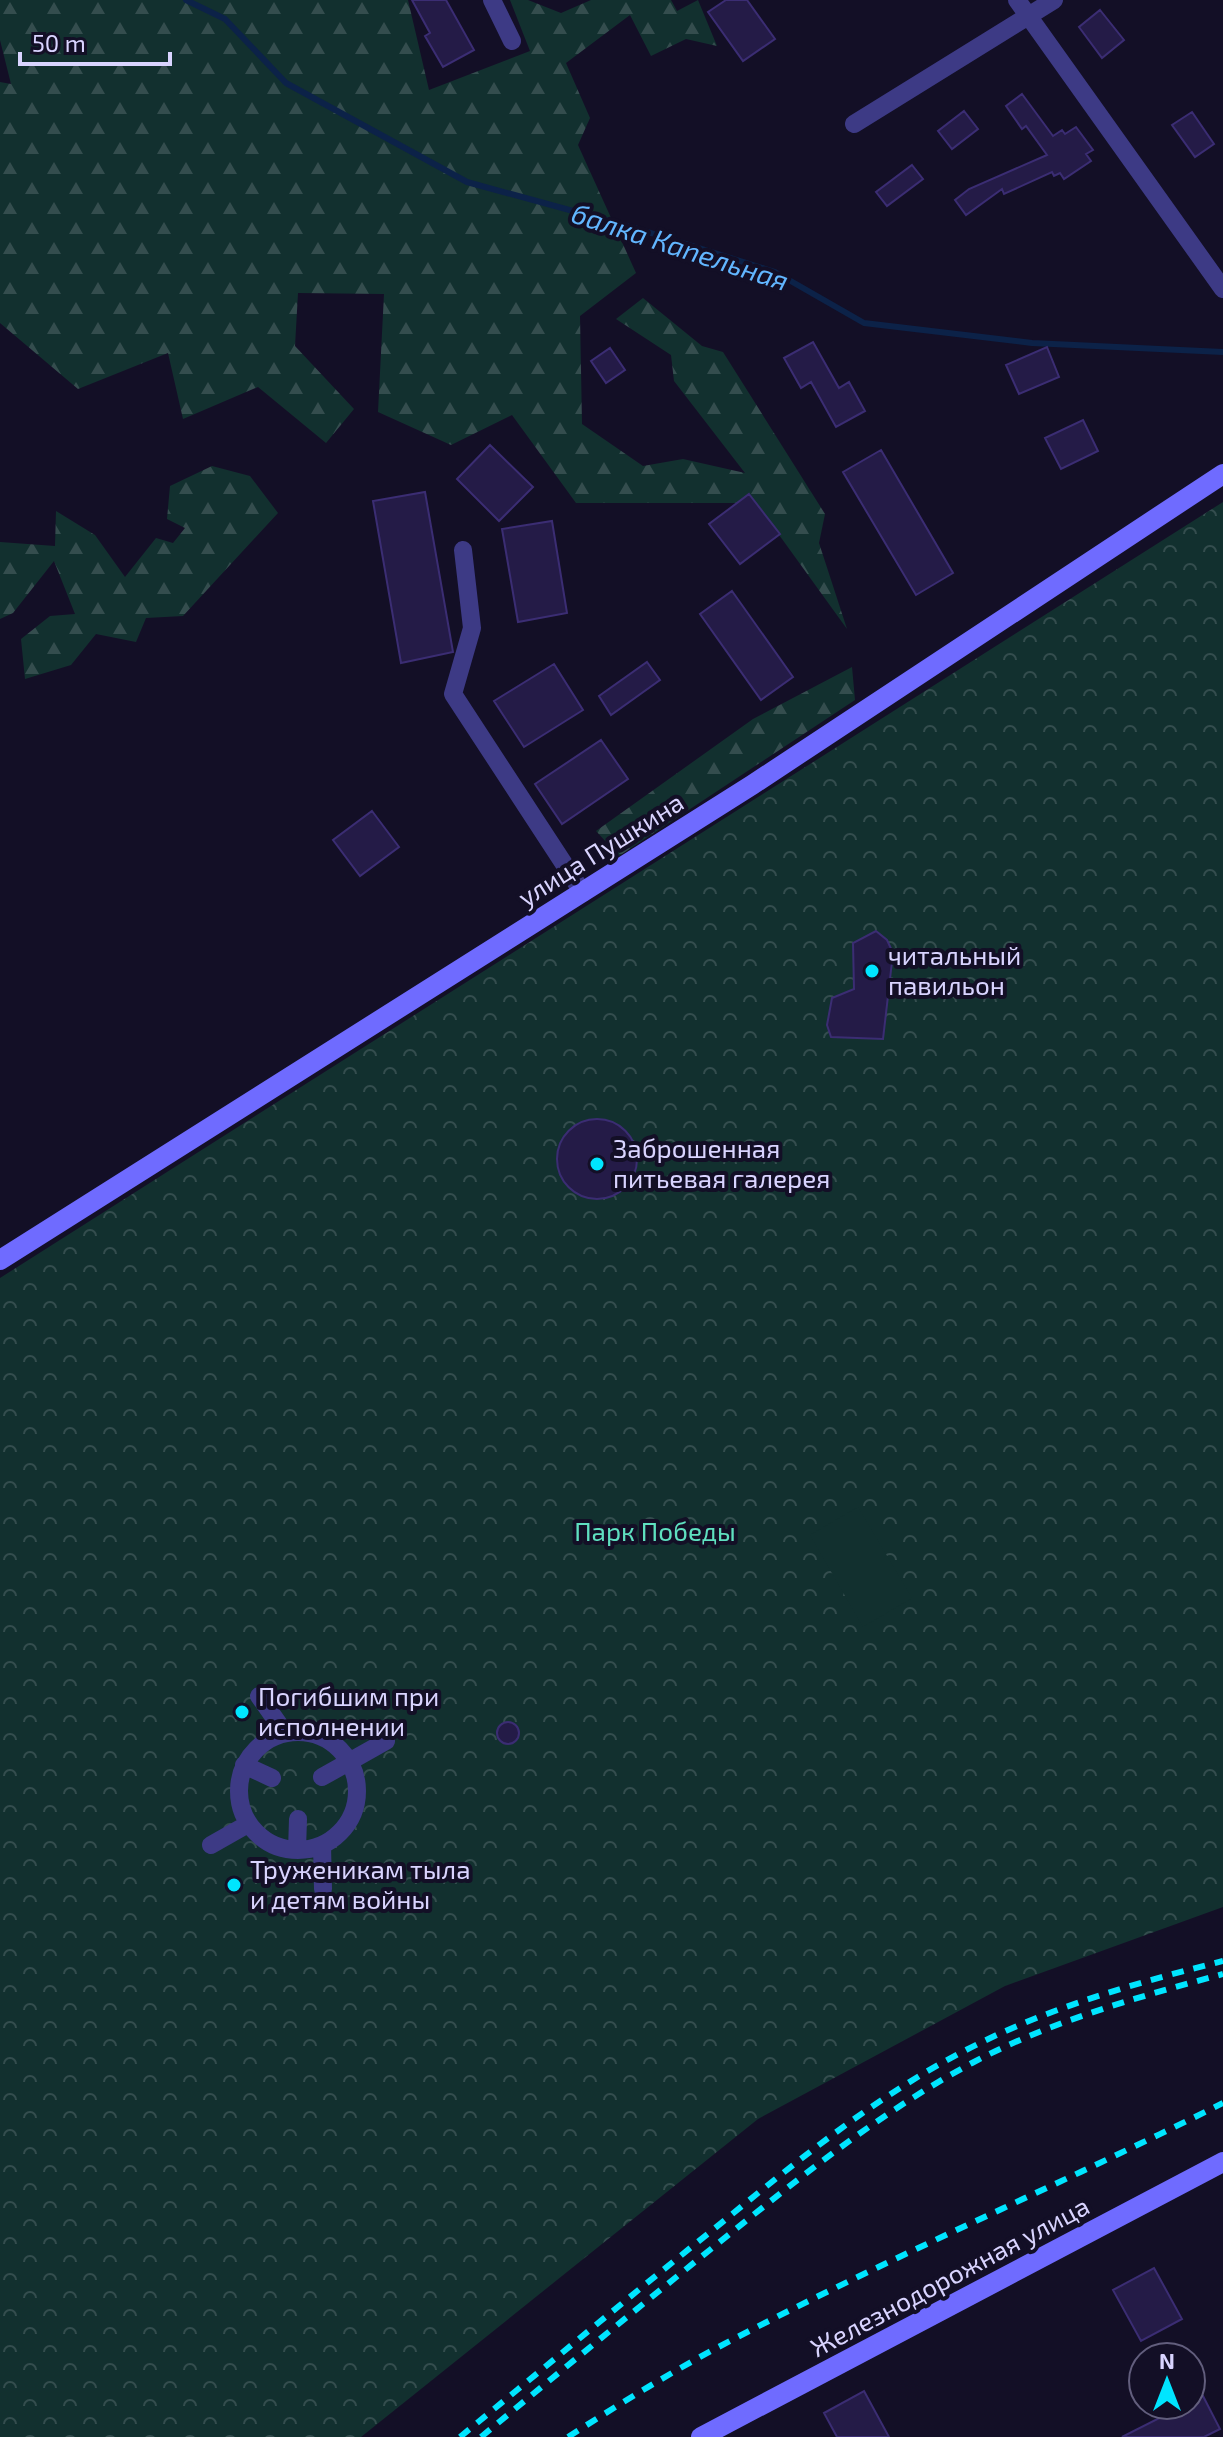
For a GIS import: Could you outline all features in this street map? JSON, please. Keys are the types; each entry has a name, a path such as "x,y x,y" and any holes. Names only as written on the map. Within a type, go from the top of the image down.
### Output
{"street":[{"path":"492,0 512,41"},
{"path":"1017,0 1223,289"},
{"path":"854,124 1054,0"},
{"name":"улица Пушкина","path":"0,1260 583,893 1061,583 1223,474"},
{"path":"463,550 472,628 453,694 583,893"},
{"path":"259,1696 285,1733"},
{"path":"285,1733 323,1737 350,1763 356,1778 354,1810 347,1824 322,1845 297,1850 269,1843 248,1824 238,1795 244,1765 262,1744 285,1733"},
{"path":"322,1777 386,1741"},
{"path":"244,1765 272,1778"},
{"path":"297,1850 298,1819"},
{"path":"211,1845 248,1824"},
{"path":"322,1845 323,1889"},
{"name":"Железнодорожная улица","path":"701,2437 1223,2162"}],"green space":[{"path":"0,0 408,0 429,90 530,51 510,0 528,0 561,13 591,0 671,0 677,11 698,0 717,46 686,39 651,56 630,15 566,63 590,118 578,145 636,273 580,316 582,424 643,466 683,459 745,473 674,381 671,355 616,319 643,298 702,346 723,352 825,514 819,543 847,629 756,503 576,503 512,415 451,445 378,412 384,294 298,293 295,346 354,409 326,443 258,387 183,419 168,353 78,389 0,323 0,82 11,84 0,40"},
{"path":"212,466 250,476 278,513 183,616 146,618 136,642 96,634 71,665 25,679 21,639 50,616 75,614 54,561 13,613 0,619 0,542 55,546 56,511 95,535 125,577 156,538 173,543 185,528 167,519 170,486"},
{"name":"Парк Победы","path":"1223,502 1223,1907 1005,1986 758,2119 361,2437 0,2437 0,1278"},
{"path":"852,667 855,700 619,856 596,831 753,719"},
{"path":"858,1507 912,1598 863,1627 810,1535"}],"building":[{"path":"412,0 446,0 474,50 443,67 425,36 430,33"},
{"path":"726,0 747,0 775,39 743,61 708,12"},
{"path":"1100,10 1124,40 1102,58 1079,27"},
{"path":"1022,94 1053,136 1062,130 1065,134 1076,127 1093,150 1086,154 1091,161 1064,179 1060,173 1054,176 1052,172 1004,194 1002,189 966,215 955,200 969,189 1047,155 1026,126 1022,129 1006,106"},
{"path":"964,111 978,129 952,149 938,131"},
{"path":"1192,112 1214,144 1195,157 1172,125"},
{"path":"912,165 923,179 887,206 876,192"},
{"path":"813,342 839,388 849,382 865,411 836,427 811,382 801,388 784,358"},
{"path":"1047,347 1059,377 1019,394 1006,365"},
{"path":"610,348 625,370 606,383 591,361"},
{"path":"1083,420 1098,451 1061,469 1045,438"},
{"path":"490,445 533,487 499,521 457,479"},
{"path":"881,450 953,573 916,595 843,472"},
{"path":"425,492 453,652 401,663 373,501"},
{"path":"749,494 780,534 740,564 709,524"},
{"path":"552,521 567,613 518,622 502,529"},
{"path":"732,591 793,677 761,700 700,614"},
{"path":"647,662 660,680 611,715 599,696"},
{"path":"554,664 583,710 524,747 494,701"},
{"path":"601,740 628,779 562,824 535,784"},
{"path":"372,811 399,847 360,876 333,840"},
{"name":"читальный павильон","path":"876,931 887,940 893,953 883,1039 831,1037 827,1025 832,998 854,989 853,943"},
{"name":"Заброшенная питьевая галерея","path":"597,1119 612,1122 625,1131 634,1144 637,1159 634,1174 625,1187 612,1196 597,1199 582,1196 569,1187 560,1174 557,1159 560,1144 569,1131 582,1122"},
{"path":"508,1722 516,1725 519,1733 516,1741 508,1744 500,1741 497,1733 500,1725"},
{"path":"1154,2268 1182,2319 1141,2341 1113,2290"},
{"path":"864,2391 889,2437 837,2437 824,2413"},
{"path":"1207,2404 1220,2429 1204,2437 1122,2437 1154,2421 1207,2421"}],"waterway":[{"name":"балка Капельная","path":"186,0 225,19 286,83 467,182 635,228 775,272 864,323 1032,343 1223,352"}],"railway":[{"path":"460,2437 770,2183 865,2112 931,2069 997,2035 1060,2009 1223,1961"},
{"path":"481,2437 773,2199 903,2104 972,2063 1064,2022 1223,1974"},
{"path":"568,2437 730,2341 1223,2103"}],"place":[{"name":"читальный павильон","path":"872,971"},
{"name":"Заброшенная питьевая галерея","path":"597,1164"},
{"name":"Погибшим при исполнении","path":"242,1712"},
{"name":"Труженикам тыла и детям войны","path":"234,1885"}]}
